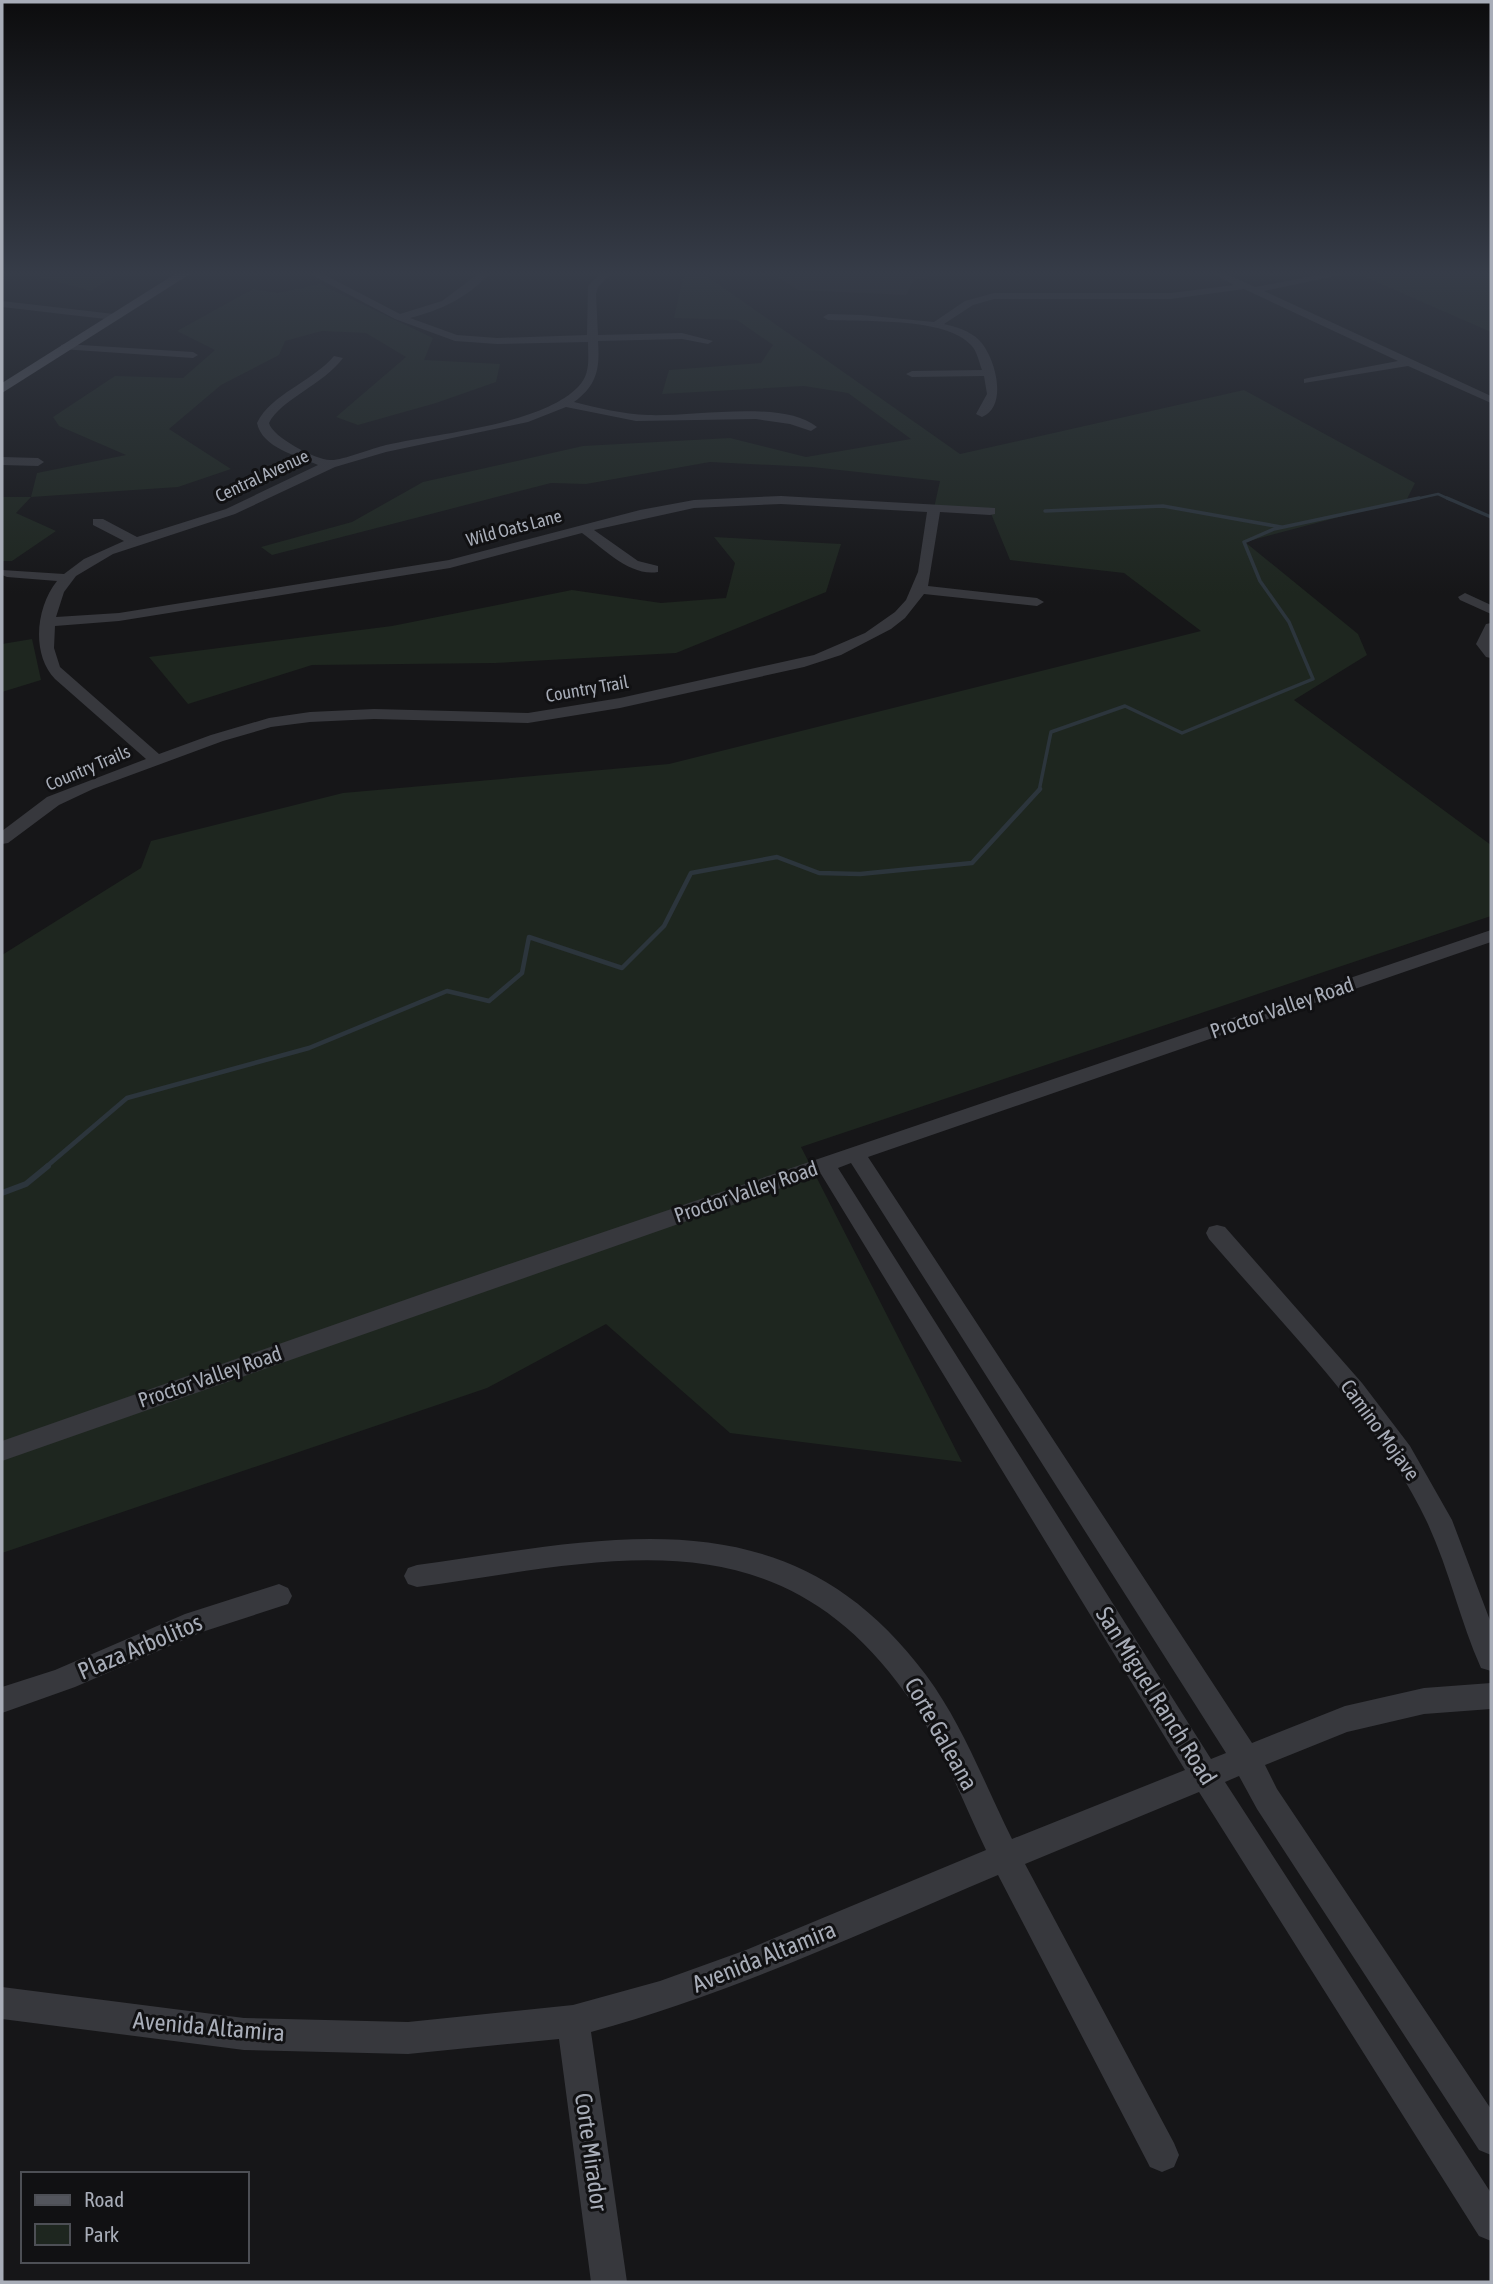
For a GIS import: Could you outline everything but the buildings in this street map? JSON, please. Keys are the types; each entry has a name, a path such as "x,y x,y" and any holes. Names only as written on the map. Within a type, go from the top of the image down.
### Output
{"street":[{"path":"314,381 275,405 267,414 264,423 266,431 273,439 328,465"},
{"name":"Central Avenue","path":"66,578 98,557 243,508 328,465 365,454 524,419 564,403 580,392 590,381"},
{"path":"982,414 994,400 991,381"},
{"path":"1449,381 1491,400"},
{"path":"564,403 633,418 751,415 797,421 811,427"},
{"path":"2,461 38,462"},
{"name":"Wild Oats Lane","path":"48,622 133,615 450,564 656,510 724,501 797,500 990,510"},
{"path":"934,508 920,589 1037,602"},
{"path":"98,522 137,542"},
{"path":"584,530 633,564 653,569"},
{"path":"7,573 66,578 55,594 48,622 44,650 50,666 157,760"},
{"name":"Country Trail","path":"157,760 217,738 289,719 374,714 528,718 620,703 804,663 870,636 901,613 920,589"},
{"path":"1465,597 1491,610"},
{"path":"1491,627 1483,644 1491,654"},
{"name":"Country Trails","path":"2,839 53,801 157,760"},
{"name":"Proctor Valley Road","path":"2,1451 444,1295 1491,936"},
{"name":"San Miguel Ranch Road","path":"856,1155 1245,1759 1266,1799 1491,2138"},
{"name":"San Miguel Ranch Road","path":"827,1165 1205,1776 1491,2224"},
{"name":"Camino Mojave","path":"1217,1233 1353,1390 1419,1481 1439,1520 1491,1659"},
{"name":"Corte Galeana","path":"417,1576 585,1554 684,1549 745,1559 799,1580 862,1623 903,1666 937,1718 1005,1857 1162,2155"},
{"name":"Plaza Arbolitos","path":"2,1700 20,1696 111,1660 165,1634 245,1605 279,1596"},
{"name":"Avenida Altamira","path":"2,2003 244,2034 408,2038 573,2021 660,1997 747,1966 1005,1857 1345,1719 1424,1701 1491,1696"},
{"name":"Corte Mirador","path":"573,2021 609,2282"}],"green space":[{"path":"108,381 230,381 169,429 231,469 178,487 31,497 37,473 126,455 59,426 53,417"},
{"path":"378,381 496,381 436,403 358,425 336,417"},
{"path":"666,381 856,381 960,454 1244,390 1415,483 1407,499 1245,542 1358,634 1367,655 1294,700 1491,845 1491,916 801,1147 962,1462 730,1433 606,1324 487,1388 2,1553 2,955 141,868 151,841 343,793 669,764 1201,631 1124,573 1010,560 990,511 934,508 940,481 812,467 710,462 586,484 551,483 272,555 261,547 352,522 423,482 583,446 730,438 806,457 911,439 848,393 804,386 662,394"},
{"path":"2,497 31,497 16,513 56,531 12,561 2,561"},
{"path":"714,537 841,544 826,592 676,653 495,663 312,665 188,704 149,657 392,626 572,590 661,603 726,598 735,563"},
{"path":"32,639 41,680 2,692 2,644"}],"waterway":[{"path":"1411,500 1438,494 1451,500"},
{"path":"1039,790 1051,732 1125,706 1182,733 1313,679 1289,622 1260,581 1244,542 1274,529 1419,498"},
{"path":"1447,498 1491,517"},
{"path":"1045,511 1163,506 1281,527"},
{"path":"46,1167 127,1098 309,1048 447,991 489,1001 522,973 529,937 622,968 664,926 691,873 777,857 819,873 860,874 972,863 1039,790"},
{"path":"2,1193 26,1184 48,1166"}]}
